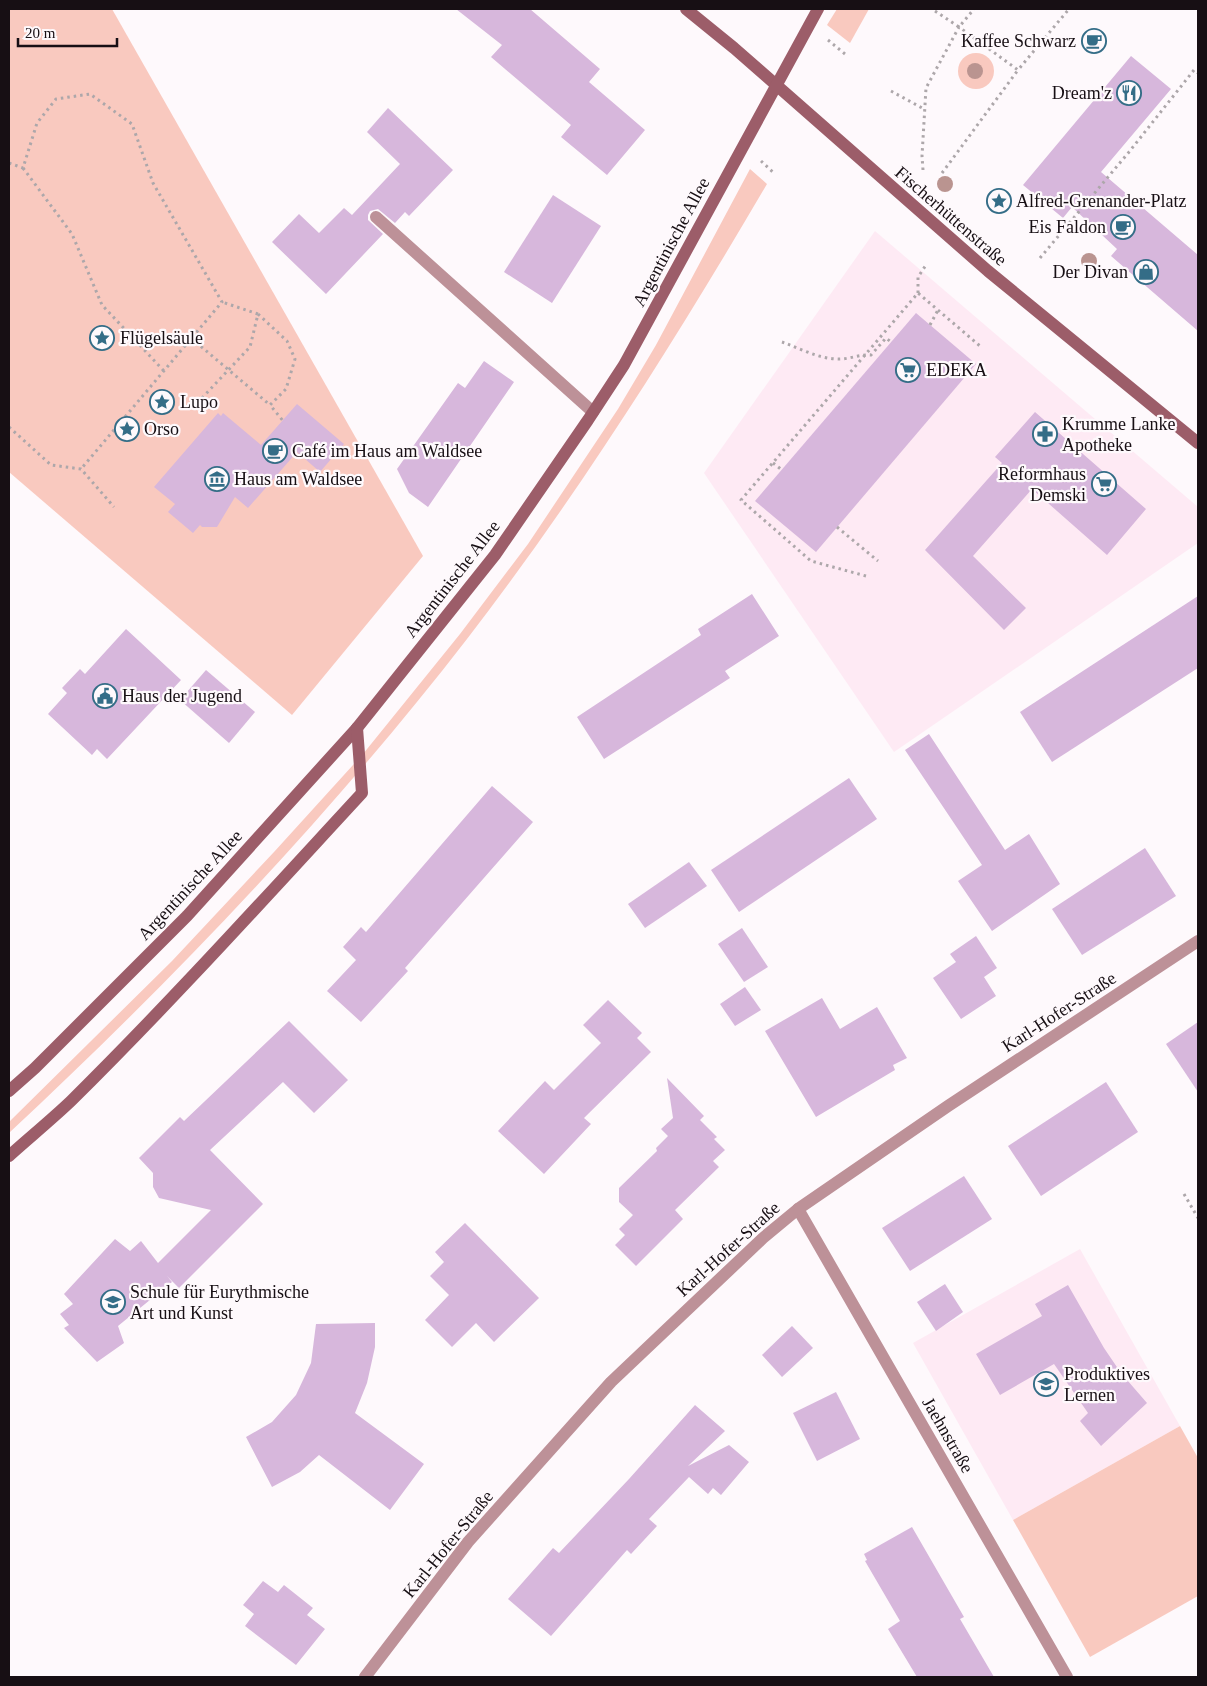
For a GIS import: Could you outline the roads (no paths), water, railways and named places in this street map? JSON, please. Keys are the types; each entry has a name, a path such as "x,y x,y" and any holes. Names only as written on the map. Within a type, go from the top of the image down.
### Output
{"main road":[{"name":"Fischerhüttenstraße","path":"686,9 996,277 1198,444"},
{"name":"Argentinische Allee","path":"9,1091 42,1061 187,916 357,728 495,555 624,365 818,9"},
{"path":"9,1156 69,1102 220,947 362,793 357,728"}],"street":[{"path":"376,217 593,412"},
{"name":"Karl-Hofer-Straße","path":"365,1677 468,1542 611,1382 763,1238 798,1209 948,1106 1198,941"},
{"name":"Jaehnstraße","path":"798,1209 1067,1677"}],"place":[{"name":"Kaffee Schwarz","path":"1094,41"},
{"name":"Dream'z","path":"1129,93"},
{"name":"Alfred-Grenander-Platz","path":"999,201"},
{"name":"Eis Faldon","path":"1123,227"},
{"name":"Der Divan","path":"1146,272"},
{"name":"Flügelsäule","path":"102,338"},
{"name":"EDEKA","path":"908,370"},
{"name":"Lupo","path":"162,402"},
{"name":"Orso","path":"127,429"},
{"name":"Krumme Lanke Apotheke","path":"1045,434"},
{"name":"Café im Haus am Waldsee","path":"275,451"},
{"name":"Haus am Waldsee","path":"217,479"},
{"name":"Reformhaus Demski","path":"1104,484"},
{"name":"Haus der Jugend","path":"105,696"},
{"name":"Schule für Eurythmische Art und Kunst","path":"113,1302"},
{"name":"Produktives Lernen","path":"1046,1384"}]}
